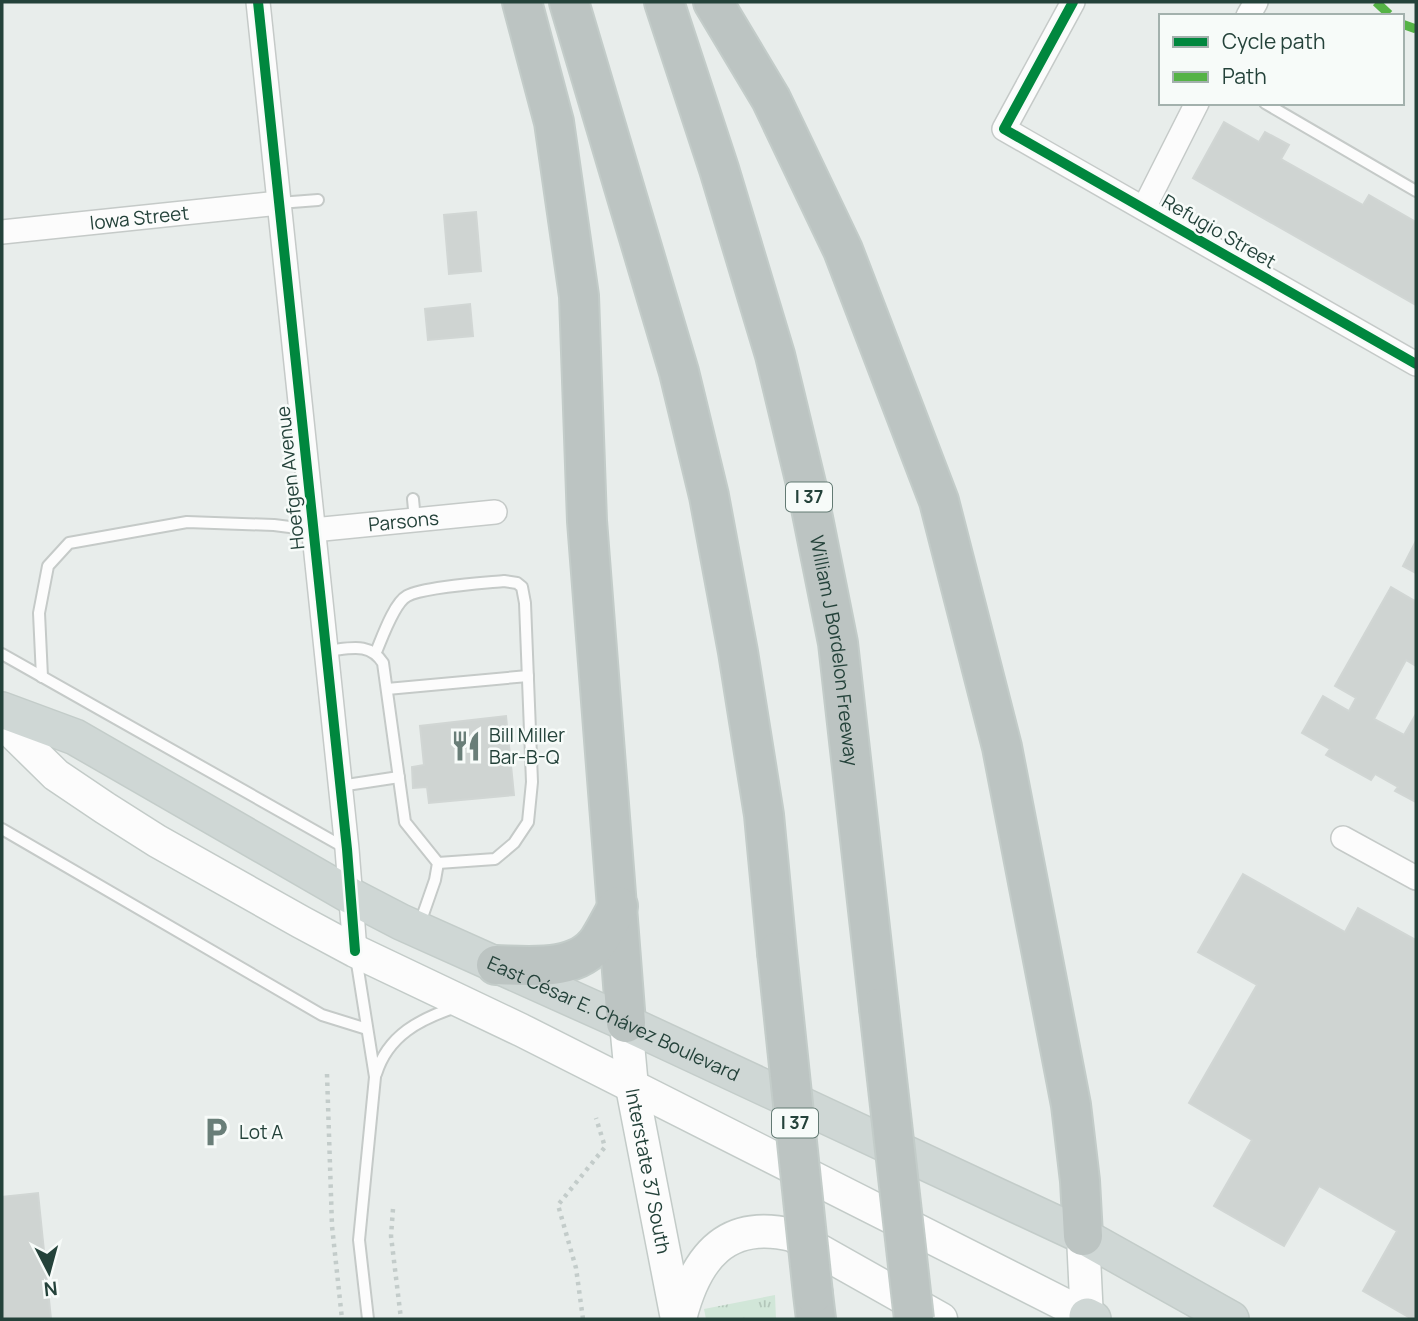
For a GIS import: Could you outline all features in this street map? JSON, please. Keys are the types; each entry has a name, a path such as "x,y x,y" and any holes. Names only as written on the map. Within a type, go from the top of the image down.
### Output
{"highway":[{"path":"522,2 554,122 579,296 587,521 626,1023"},
{"name":"I 37","path":"569,2 679,372 709,496 764,815 815,1307"},
{"name":"William J Bordelon Freeway","path":"664,2 719,169 767,328 807,488 838,643 914,1319"},
{"path":"713,2 771,99 843,250 939,501 1007,774 1071,1105 1083,1236"},
{"path":"496,965 546,967 582,956 598,942 618,906"}],"main road":[{"name":"East César E. Chávez Boulevard","path":"2,710 75,737 351,896 1083,1236 1231,1319"},
{"path":"2,722 56,775 105,808 157,841 355,951 467,1004 1089,1318"},
{"name":"Interstate 37 South","path":"626,1023 632,1087 679,1319"},
{"path":"679,1319 690,1285 707,1256 739,1234 773,1231 792,1236 941,1319"},
{"path":"1083,1236 1089,1318"}],"street":[{"name":"Hoefgen Avenue","path":"258,2 347,849 355,951"},
{"name":"Refugio Street","path":"1073,2 1004,129 1416,364"},
{"path":"1144,208 1196,105"},
{"name":"Iowa Street","path":"2,232 279,203"},
{"name":"Parsons","path":"313,530 414,510 495,512"},
{"path":"1343,838 1416,878"}],"lane":[{"path":"1268,105 1416,191"},
{"path":"279,203 318,200"},
{"path":"42,677 39,613 48,566 69,543 187,522 274,525 313,530"},
{"path":"376,652 398,605 407,596 504,581 517,583 522,587 525,603 531,782 528,822 514,843 495,859 438,863"},
{"path":"326,651 362,648 376,652 383,663 405,822 438,863 418,929"},
{"path":"2,654 347,849"},
{"path":"387,689 528,676"},
{"path":"340,786 399,777"},
{"path":"2,828 322,1015 367,1029"},
{"path":"355,951 375,1077"},
{"path":"368,1319 359,1240 375,1077 381,1056 406,1031 429,1016 467,1004"}],"path":[{"path":"327,1074 332,1226 342,1319"},
{"path":"583,1319 576,1268 558,1205 605,1147 596,1118"},
{"path":"393,1209 391,1236 401,1319"}],"green space":[{"path":"775,1295 776,1319 706,1319 704,1309"}],"building":[{"path":"1224,122 1259,142 1265,132 1289,145 1281,159 1363,205 1369,195 1416,222 1416,305 1193,178"},
{"path":"476,212 481,271 449,274 444,215"},
{"path":"470,304 473,336 428,340 425,309"},
{"path":"1416,541 1416,573 1403,566"},
{"path":"1391,587 1415,601 1416,599 1416,666 1406,660 1374,719 1404,735 1416,714 1416,802 1395,791 1398,787 1375,774 1371,780 1326,755 1330,749 1302,733 1323,696 1349,711 1356,698 1335,686"},
{"name":"Bill Miller Bar-B-Q","path":"506,716 514,795 429,803 427,787 413,788 412,767 424,765 420,726"},
{"path":"1243,874 1345,932 1358,908 1416,940 1416,1319 1363,1291 1397,1231 1319,1186 1284,1246 1214,1206 1252,1140 1189,1103 1257,985 1198,952"},
{"path":"38,1193 51,1319 2,1319 2,1197"}],"marked path":[{"path":"1376,2 1389,14"},
{"path":"1404,25 1416,29"}],"cycle path":[{"path":"258,2 347,849 355,951"},
{"path":"1073,2 1004,129 1416,364"}],"place":[{"name":"Bill Miller Bar-B-Q","path":"466,746"},
{"name":"Lot A","path":"216,1132"}]}
